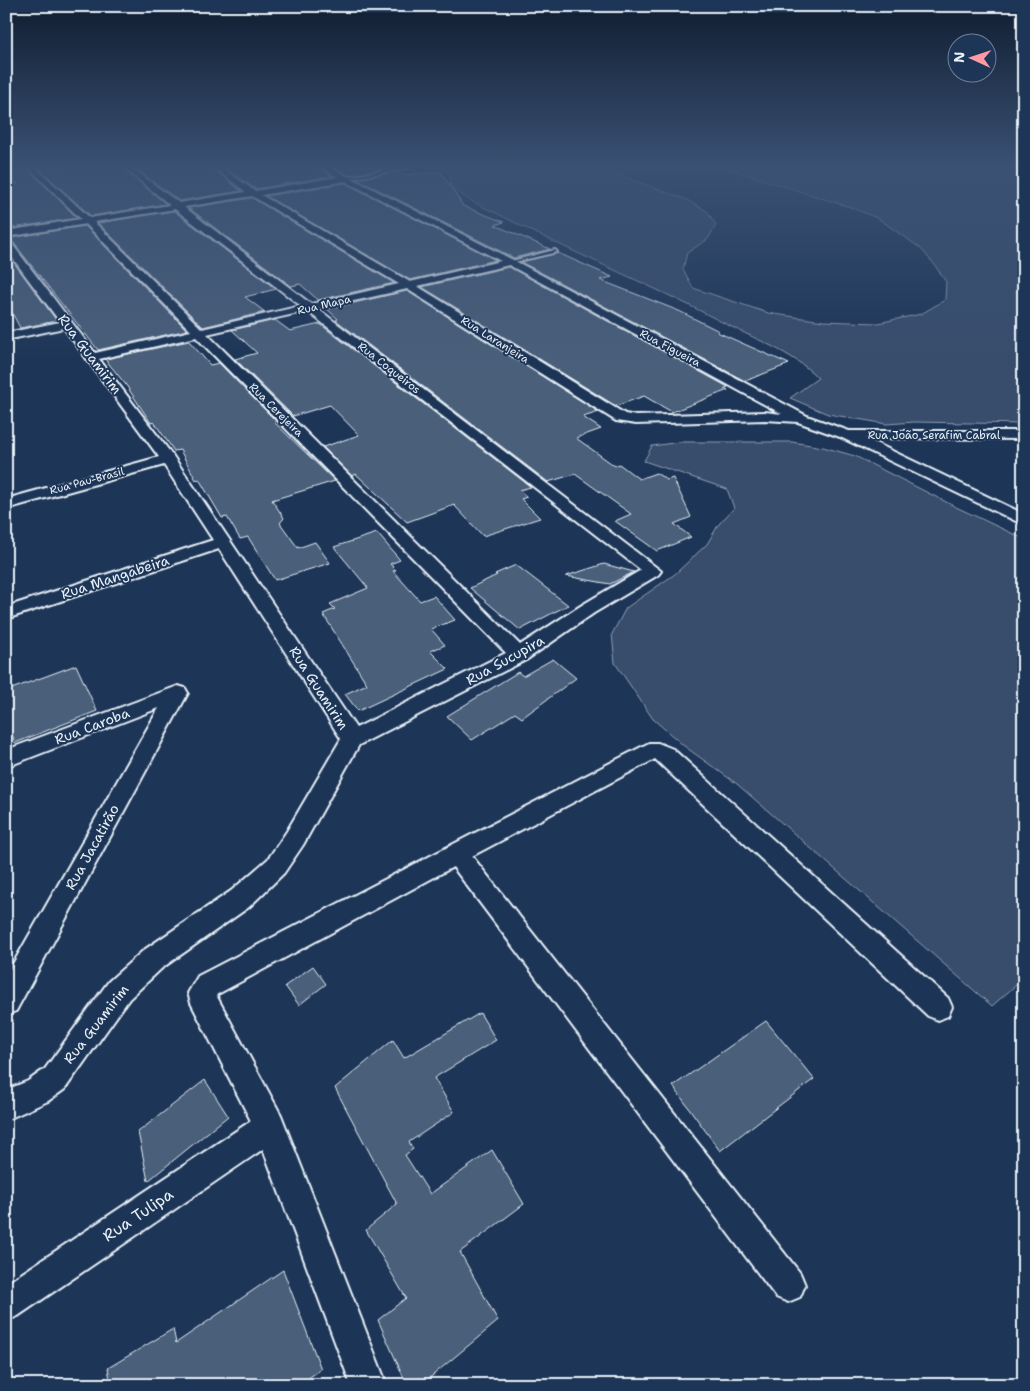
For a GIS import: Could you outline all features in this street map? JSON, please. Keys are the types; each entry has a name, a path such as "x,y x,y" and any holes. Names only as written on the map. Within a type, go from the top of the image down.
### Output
{"street":[{"path":"8,245 55,231"},
{"name":"Rua Cerejeira","path":"98,231 519,655"},
{"name":"Rua Coqueiros","path":"210,231 652,571"},
{"name":"Rua Laranjeira","path":"316,231 621,418 636,420 765,416 802,419"},
{"name":"Rua Figueira","path":"449,231 802,419 845,434 1024,520"},
{"name":"Rua Guamirim","path":"6,1105 38,1091 55,1079 119,990 153,959 240,899 276,866 295,838 352,739 168,459 8,245"},
{"name":"Rua Mapa","path":"92,357 510,262"},
{"path":"6,337 67,324"},
{"name":"Rua João Serafim Cabral","path":"845,434 1024,435"},
{"name":"Rua Pau-Brasil","path":"8,499 168,459"},
{"name":"Rua Mangabeira","path":"6,612 224,542"},
{"name":"Rua Sucupira","path":"352,739 519,655 588,609 652,571"},
{"name":"Rua Caroba","path":"6,759 178,693"},
{"name":"Rua Jacatirão","path":"6,1002 178,693"},
{"path":"370,1385 270,1126 205,1002 202,993 207,985 649,750 658,751 672,762 938,1007"},
{"path":"456,853 788,1285"},
{"name":"Rua Tulipa","path":"6,1304 270,1126"}],"lane":[{"name":"Rua Mapa","path":"510,262 555,251"}],"shaded area":[{"path":"533,231 713,231 708,239 687,253 683,269 693,288 768,313 823,321 878,323 921,314 945,300 946,282 934,264 920,248 896,231 1024,231 1024,424 914,422 887,424 828,414 790,398 818,378 796,360 693,307"},
{"path":"680,442 792,442 823,447 855,456 1024,539 1024,978 992,1006 737,784 684,746 653,719 615,663 612,634 626,608 675,574 707,544 719,524 734,508 727,489 644,461 652,446"}],"building":[{"path":"54,231 90,231 187,330 98,350 10,238"},
{"path":"106,231 200,231 276,289 245,297 265,312 203,327"},
{"path":"219,231 307,231 394,283 318,300 300,284 291,286"},
{"path":"326,231 439,231 496,260 410,280"},
{"path":"460,231 509,231 550,249 514,258"},
{"path":"6,252 57,321 20,328 6,301"},
{"path":"558,253 612,277 600,280 679,311 719,331 717,332 789,364 745,381 521,262"},
{"path":"509,267 728,387 724,389 728,390 672,412 644,396 616,406 422,287"},
{"path":"407,291 599,412 583,417 601,429 576,438 615,466 619,464 639,479 656,473 667,480 673,478 691,517 674,524 691,537 657,551 615,521 631,514 575,474 548,482 336,320 338,319 327,309"},
{"path":"275,320 290,331 320,324 531,487 519,490 527,497 521,499 540,518 483,536 454,505 407,522 356,474 352,476 323,447 359,435 330,405 293,416 235,359 257,353 232,330"},
{"path":"189,341 210,365 219,363 276,421 274,422 335,481 272,500 284,518 280,523 298,548 315,542 330,563 275,580 248,537 240,539 227,517 222,518 199,479 196,480 180,450 174,451 154,422 151,423 126,385 105,359"},
{"path":"377,533 400,560 390,564 396,570 393,571 420,601 434,596 455,620 431,629 445,645 430,651 448,669 358,711 345,694 367,684 323,614 335,609 330,604 368,588 334,547"},
{"path":"604,564 634,572 610,584 566,576"},
{"path":"516,565 568,605 520,630 470,588"},
{"path":"553,659 576,678 522,718 515,713 472,740 447,716 518,672 523,676"},
{"path":"76,665 97,711 15,743 6,718 6,691"},
{"path":"313,966 326,984 299,1005 285,986"},
{"path":"480,1013 496,1040 434,1078 454,1112 409,1142 413,1149 405,1155 430,1194 492,1150 524,1204 460,1252 498,1321 421,1385 407,1385 378,1320 406,1298 366,1230 397,1204 335,1088 393,1040 404,1058"},
{"path":"766,1021 814,1079 720,1151 673,1086"},
{"path":"205,1080 228,1116 148,1181 138,1132"},
{"path":"283,1270 321,1369 299,1385 111,1385 108,1368 173,1329 176,1343"}]}
